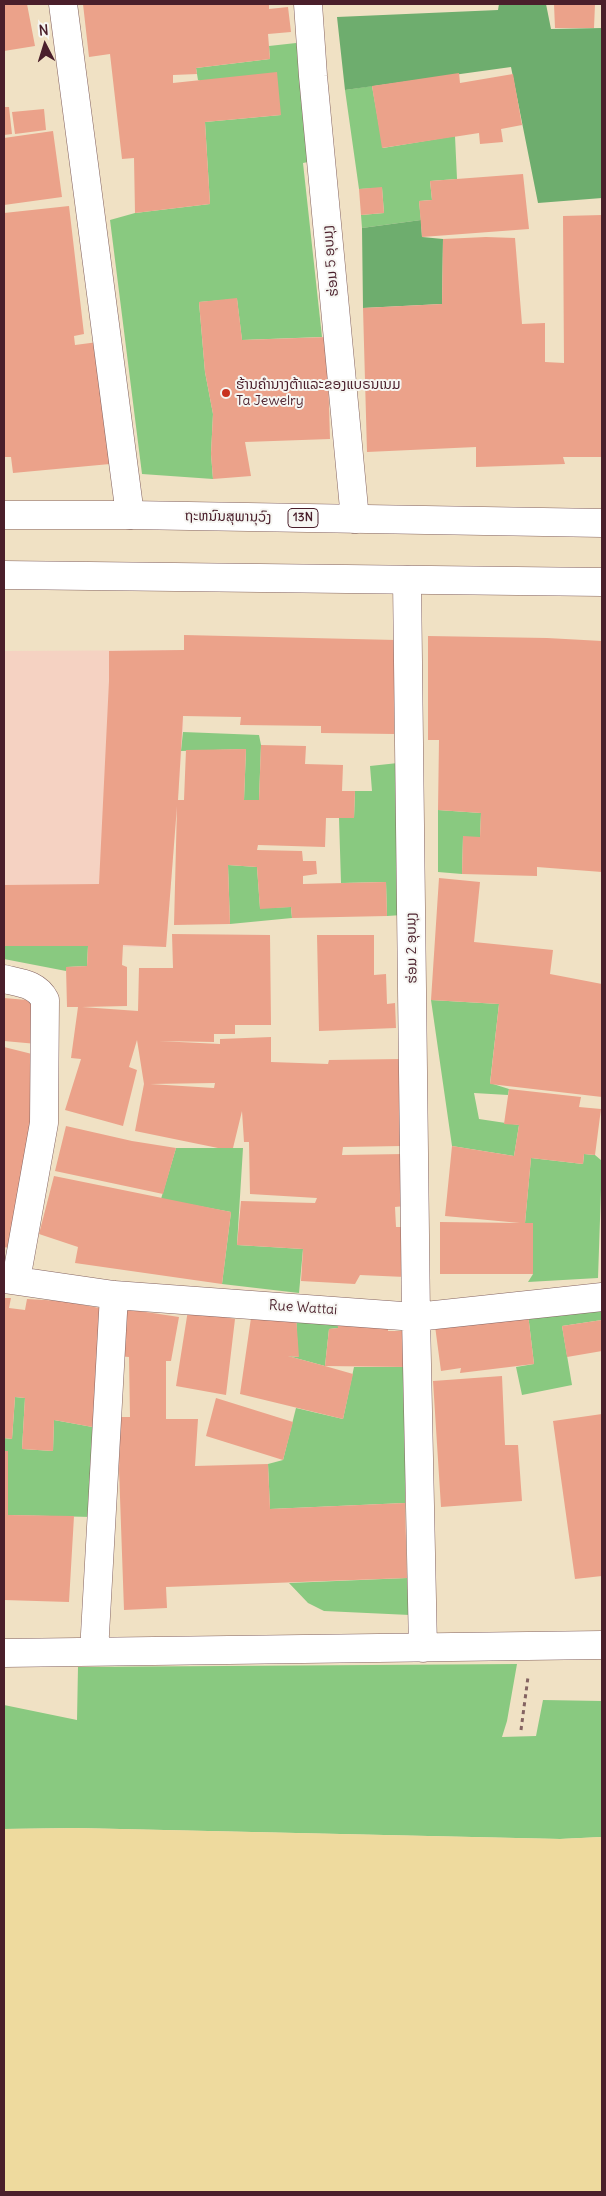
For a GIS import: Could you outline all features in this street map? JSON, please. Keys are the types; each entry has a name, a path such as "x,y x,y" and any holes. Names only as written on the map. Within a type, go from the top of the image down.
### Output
{"main road":[{"path":"63,4 130,515"},
{"name":"ຮ່ອມ 5 ອຸບມຸງ","path":"308,4 313,76 355,519"},
{"name":"ຖະຫນົນສຸພານຸວົງ","path":"4,515 130,515 602,523"},
{"path":"4,575 602,582"},
{"name":"ຮ່ອມ 2 ອຸບມຸງ","path":"408,580 416,1317 423,1648"},
{"path":"4,978 30,985 40,991 45,1000 44,1123 10,1280"},
{"name":"Rue Wattai","path":"10,1280 114,1294 416,1317 602,1297"},
{"path":"94,1652 114,1294"},
{"path":"4,1653 602,1645"}],"path":[{"path":"521,1730 532,1646"}],"shaded area":[{"path":"184,650 183,732 166,947 4,946 4,651"}],"green space":[{"path":"499,4 546,4 551,29 602,28 602,198 538,203 511,67 345,90 337,17 498,10"},
{"path":"305,42 313,161 303,163 322,337 242,340 237,299 199,302 205,372 213,414 211,454 213,479 142,474 110,220 135,213 210,204 205,122 281,115 198,80 196,68 270,59 269,46"},
{"path":"372,86 383,148 455,136 457,179 430,181 432,200 419,201 421,220 362,228 361,215 384,213 382,188 359,189 345,90"},
{"path":"421,220 422,237 443,239 442,304 363,308 362,228"},
{"path":"183,732 259,735 261,745 259,800 244,800 246,749 181,751"},
{"path":"398,763 402,915 387,916 386,882 341,883 339,818 354,818 355,791 372,791 370,766"},
{"path":"438,810 481,813 480,837 463,837 462,874 438,872"},
{"path":"228,865 257,867 260,908 291,907 292,918 230,924"},
{"path":"4,946 88,946 87,966 67,967 66,971 4,959"},
{"path":"431,1000 499,1004 490,1083 509,1089 508,1095 474,1093 479,1119 519,1125 514,1156 452,1146"},
{"path":"176,1148 243,1148 237,1245 303,1249 299,1293 222,1284 231,1212 161,1199"},
{"path":"584,1154 595,1155 602,1161 598,1278 528,1282 533,1274 533,1223 525,1223 531,1158 583,1164"},
{"path":"601,1303 602,1320 562,1326 572,1385 522,1395 516,1367 534,1364 528,1314"},
{"path":"296,1316 340,1319 338,1328 329,1329 325,1366 288,1356 298,1357"},
{"path":"354,1367 408,1367 405,1503 270,1509 268,1464 283,1460 296,1408 343,1419"},
{"path":"15,1397 25,1398 22,1449 53,1451 54,1420 98,1428 92,1517 8,1515 8,1451 4,1451 4,1438 12,1439"},
{"path":"407,1578 410,1615 324,1611 308,1603 289,1583"},
{"path":"517,1664 507,1721 502,1737 536,1736 543,1700 602,1701 602,1837 560,1839 76,1828 4,1829 4,1705 77,1720 78,1667"}],"sand":[{"path":"76,1828 560,1839 602,1837 602,2192 4,2192 4,1829"}],"building":[{"path":"4,4 27,4 35,46 4,51"},
{"path":"83,4 269,4 269,9 288,7 291,32 268,34 270,59 196,68 197,74 173,75 173,83 277,72 281,115 205,122 210,204 135,213 134,158 122,159 110,54 89,57"},
{"path":"554,4 595,4 594,28 555,28"},
{"path":"459,73 460,83 513,74 522,125 501,129 503,142 480,144 479,133 382,148 372,86"},
{"path":"4,107 9,107 12,134 4,135"},
{"path":"44,109 46,130 15,134 12,112"},
{"path":"53,131 62,197 4,205 4,138"},
{"path":"523,174 529,229 422,237 419,201 432,200 430,181"},
{"path":"382,187 384,213 361,215 359,189"},
{"path":"69,206 84,334 74,336 75,345 98,342 110,464 13,473 11,457 4,457 4,213"},
{"path":"602,215 602,457 563,457 565,464 476,467 476,447 367,452 363,308 442,304 443,239 515,238 522,324 545,323 545,362 564,363 563,216"},
{"path":"237,298 242,340 327,337 330,439 245,442 251,476 213,479 211,454 213,414 205,372 199,302"},
{"path":"184,635 396,640 394,734 321,733 321,726 240,725 241,717 183,716 178,800 184,800 186,750 246,749 244,800 259,800 261,745 306,746 305,764 343,765 342,791 355,791 354,818 326,818 325,847 258,845 257,850 302,851 303,861 316,861 317,874 303,876 303,884 386,882 387,916 292,918 291,907 260,909 257,867 228,865 230,924 174,925 177,806 166,947 123,945 122,965 127,967 127,1006 82,1007 138,1011 139,968 173,968 172,934 270,935 271,1025 235,1025 235,1034 214,1034 214,1042 159,1041 220,1044 220,1039 271,1037 271,1062 328,1064 329,1060 401,1059 402,1146 343,1147 342,1155 404,1154 405,1206 395,1207 396,1227 404,1227 405,1277 360,1275 355,1284 301,1281 303,1249 237,1245 241,1201 315,1203 317,1198 250,1194 249,1142 244,1142 242,1111 233,1148 218,1148 135,1131 144,1084 137,1040 129,1067 137,1070 123,1126 65,1110 81,1059 71,1058 78,1007 67,1007 66,967 87,966 88,946 4,946 4,885 99,884 109,651 184,650","holes":["215,1083 214,1088 150,1084"]},
{"path":"428,636 602,641 602,872 537,867 537,876 462,874 463,836 480,837 481,813 438,810 439,740 428,740"},
{"path":"439,878 480,882 474,942 553,950 550,974 602,984 602,1097 490,1084 499,1004 431,1000"},
{"path":"317,935 374,935 374,975 386,974 387,1004 395,1003 396,1028 319,1031"},
{"path":"4,998 38,1001 37,1044 4,1041"},
{"path":"4,1047 40,1056 13,1249 4,1247"},
{"path":"509,1089 581,1097 579,1107 601,1109 595,1155 584,1154 583,1164 531,1158 525,1223 533,1223 533,1274 440,1274 440,1222 520,1223 445,1216 452,1146 514,1156 519,1125 504,1124"},
{"path":"66,1126 132,1141 176,1148 163,1194 55,1171"},
{"path":"54,1176 231,1212 222,1284 75,1263 78,1247 39,1234"},
{"path":"4,1298 11,1298 9,1308 25,1310 27,1299 62,1301 105,1309 98,1428 54,1420 53,1451 22,1449 25,1398 15,1397 12,1439 4,1438"},
{"path":"126,1309 179,1317 171,1361 166,1361 166,1419 198,1419 195,1466 268,1464 270,1509 405,1503 407,1578 166,1587 167,1608 124,1610 119,1469 120,1417 130,1417 129,1357 116,1356"},
{"path":"188,1310 235,1319 226,1395 176,1386"},
{"path":"252,1311 296,1316 299,1357 288,1356 353,1374 343,1419 240,1394"},
{"path":"528,1314 534,1364 460,1373 461,1368 441,1371 435,1326"},
{"path":"388,1319 388,1331 408,1331 408,1367 325,1366 329,1329 338,1328 337,1320"},
{"path":"602,1320 602,1351 567,1357 562,1326"},
{"path":"502,1376 505,1445 518,1445 522,1501 441,1507 433,1381"},
{"path":"216,1398 293,1422 283,1460 206,1436"},
{"path":"602,1414 602,1576 575,1579 553,1421"},
{"path":"4,1451 8,1451 8,1515 74,1516 69,1602 4,1600"}],"place":[{"name":"ຮ້ານຄຳນາງຕ້າແລະຂອງແບຣນເນມ Ta Jewelry","path":"226,393"}]}
